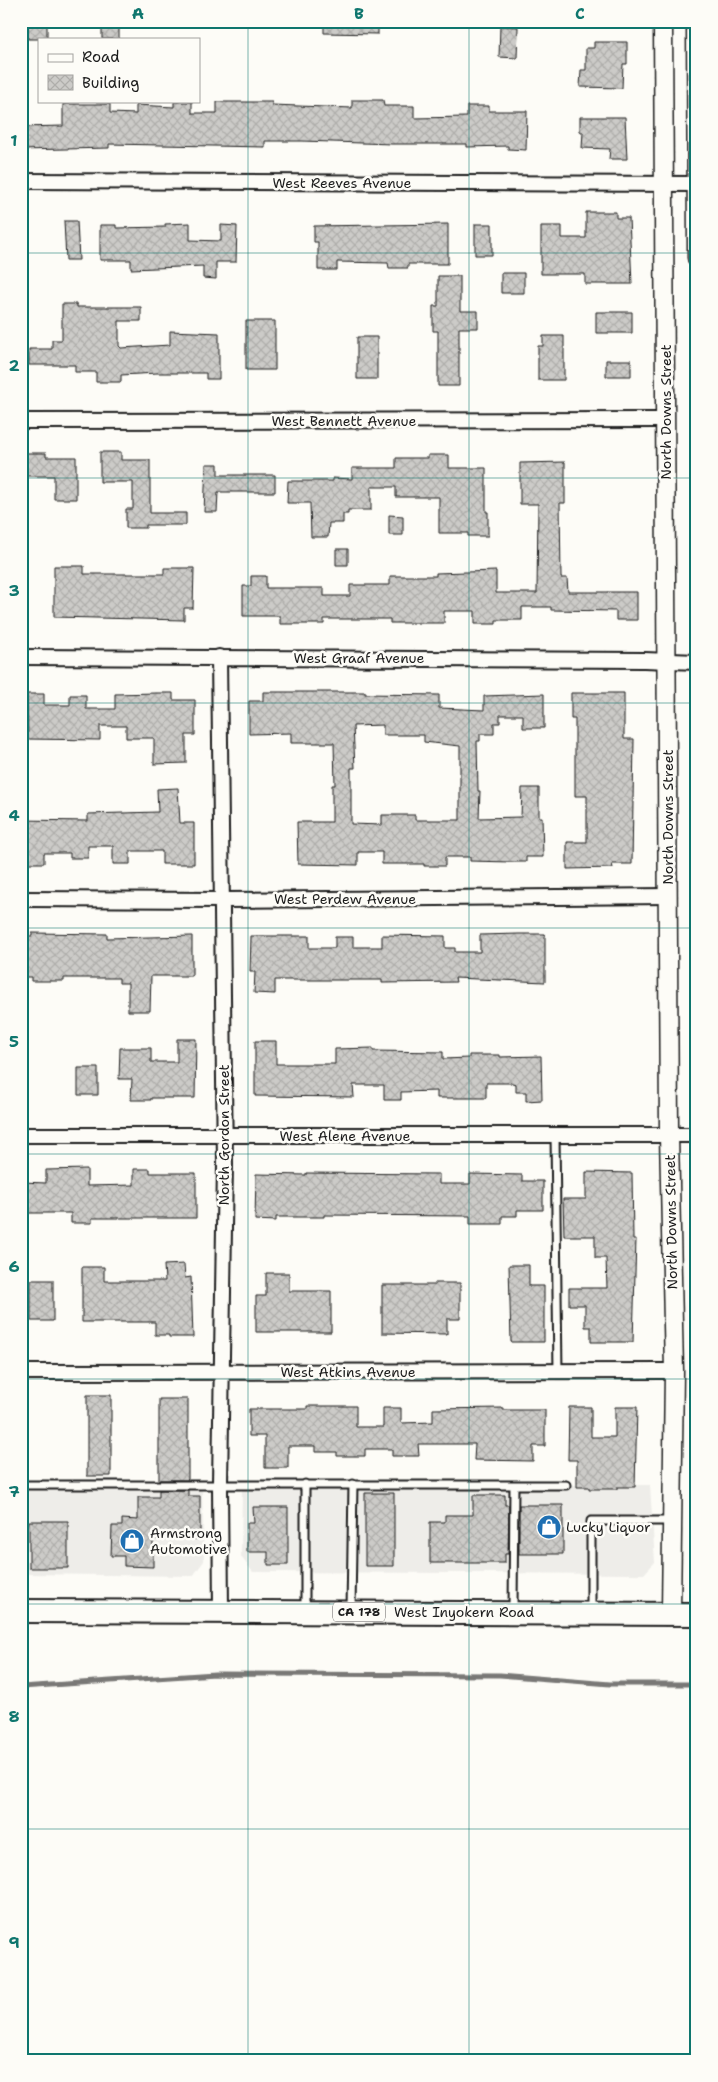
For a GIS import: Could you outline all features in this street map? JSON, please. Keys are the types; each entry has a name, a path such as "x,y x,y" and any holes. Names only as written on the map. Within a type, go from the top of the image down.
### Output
{"main road":[{"name":"West Inyokern Road","path":"21,1611 221,1613 591,1612 697,1614"}],"street":[{"name":"North Downs Street","path":"663,21 669,1135 674,1372 671,1613"},
{"path":"696,21 697,258"},
{"name":"West Reeves Avenue","path":"21,181 696,184"},
{"name":"West Bennett Avenue","path":"21,422 666,420"},
{"name":"West Graaf Avenue","path":"21,657 697,662"},
{"name":"North Gordon Street","path":"219,657 224,1136 220,1484 221,1613"},
{"name":"West Perdew Avenue","path":"21,899 223,900 669,896"},
{"name":"West Alene Avenue","path":"21,1135 697,1135"},
{"name":"West Atkins Avenue","path":"21,1372 674,1372"}],"lane":[{"path":"555,1135 558,1372"},
{"path":"305,1484 305,1612"},
{"path":"350,1612 353,1484"},
{"path":"513,1612 514,1484"},
{"path":"21,1485 566,1485"},
{"path":"591,1612 591,1522 673,1521"}],"shaded area":[{"path":"242,1484 650,1485 655,1562 644,1574 253,1572 241,1557"},
{"path":"21,1488 202,1488 204,1561 193,1576 21,1574"}],"building":[{"path":"28,21 47,21 47,38 28,39"},
{"path":"324,21 378,21 378,34 324,33"},
{"path":"102,26 119,27 119,38 102,38"},
{"path":"500,26 518,27 517,58 499,57"},
{"path":"594,42 627,42 627,64 623,64 622,88 580,87 581,70 586,70 586,48 594,48"},
{"path":"352,100 383,100 384,106 414,106 414,118 467,117 467,106 489,106 489,111 527,111 526,150 508,149 508,146 467,147 467,144 265,141 265,147 109,144 109,148 21,150 21,127 63,126 63,104 110,104 110,113 136,114 136,105 174,107 174,102 192,102 192,113 217,113 217,102 272,102 272,105 352,108"},
{"path":"580,117 625,117 627,159 609,159 610,149 582,148 583,132 580,132"},
{"path":"586,212 616,212 616,218 629,218 632,284 585,284 585,274 541,274 541,226 562,226 562,238 586,238"},
{"path":"64,221 77,221 79,260 66,260"},
{"path":"190,223 190,240 221,241 221,225 237,226 236,262 216,262 216,279 203,278 203,266 131,269 131,260 100,260 100,225 116,225 116,228 165,227 165,224"},
{"path":"448,224 448,264 408,264 408,268 389,268 388,263 337,262 337,270 318,270 318,242 314,242 314,226"},
{"path":"475,224 492,224 492,255 475,255"},
{"path":"501,273 524,273 524,293 501,293"},
{"path":"438,276 460,276 460,311 478,311 478,328 459,328 459,386 438,386 438,331 433,331 433,306 438,306"},
{"path":"62,304 77,304 77,307 141,307 141,321 119,321 119,346 121,348 170,345 170,331 219,333 219,379 206,379 206,373 157,373 121,375 121,382 96,382 96,372 75,372 75,365 29,365 29,349 52,349 52,340 62,340"},
{"path":"596,312 632,312 632,333 596,333"},
{"path":"246,321 275,321 275,370 246,370"},
{"path":"543,336 564,336 564,380 538,380 538,346 543,346"},
{"path":"357,337 377,337 377,379 357,379"},
{"path":"606,360 631,360 631,376 606,376"},
{"path":"100,452 121,452 121,460 150,460 150,513 186,513 186,525 146,525 146,528 126,528 126,509 133,509 133,482 100,482"},
{"path":"21,453 46,453 46,457 76,457 76,499 54,499 54,476 21,476"},
{"path":"428,455 449,455 449,468 486,468 488,536 468,536 468,533 439,533 439,497 396,497 396,487 371,487 371,510 348,510 348,514 343,514 343,523 329,523 328,537 311,537 310,503 287,503 288,481 333,481 333,478 352,479 352,468 396,468 396,458 428,458"},
{"path":"565,462 565,503 560,503 561,578 567,578 568,592 637,592 637,620 616,620 616,611 551,610 551,607 522,607 522,620 496,620 496,624 475,624 475,611 444,611 444,623 390,623 390,619 324,619 324,624 280,624 280,616 243,616 243,586 251,586 251,576 266,576 266,588 324,588 324,596 350,596 350,585 390,585 390,576 436,576 436,573 496,571 496,593 537,593 538,504 520,504 520,463"},
{"path":"206,464 218,464 218,475 275,475 275,492 218,492 217,512 204,512"},
{"path":"389,515 403,516 403,535 389,535"},
{"path":"336,549 348,549 348,565 336,565"},
{"path":"54,566 84,566 84,574 164,574 164,568 194,568 193,608 184,608 184,620 54,617"},
{"path":"263,692 365,692 365,694 439,695 439,708 484,710 484,696 544,694 544,728 523,728 523,715 500,715 500,723 494,723 494,734 480,734 480,741 477,741 478,791 480,791 479,818 521,817 522,788 539,788 539,817 542,817 543,857 526,857 526,862 511,862 470,861 470,857 445,857 445,866 424,866 424,864 382,864 382,852 358,852 358,865 298,864 297,822 332,822 332,785 335,785 334,743 291,743 291,733 249,734 249,701 263,701","holes":["383,725 383,735 424,735 424,742 460,746 460,820 415,820 415,815 382,815 382,825 351,824 351,768 355,768 353,726"]},
{"path":"173,693 173,700 195,700 195,735 186,735 186,763 154,764 154,738 126,738 126,726 100,726 100,740 28,739 27,694 44,694 44,705 70,705 70,695 86,695 86,709 115,709 115,694"},
{"path":"571,693 624,693 624,739 634,739 632,864 612,864 613,868 567,869 567,842 587,842 587,796 575,796 575,719 571,719"},
{"path":"178,788 180,823 194,823 194,864 162,864 162,851 130,851 130,864 113,864 113,846 88,846 88,858 70,858 70,853 44,853 44,863 21,863 21,820 88,821 88,814 158,812 157,789"},
{"path":"32,933 107,934 107,938 192,936 192,976 151,976 150,1011 128,1011 128,983 119,983 119,978 64,978 64,981 31,981 31,977 21,977 21,936 32,936"},
{"path":"545,934 545,982 455,978 456,982 382,983 382,980 275,980 275,994 254,993 255,972 250,972 251,936 309,936 309,948 335,948 335,937 353,937 353,947 382,947 382,935 445,936 445,948 455,948 455,952 480,952 480,935"},
{"path":"177,1039 196,1039 195,1098 131,1100 132,1079 119,1079 120,1048 151,1048 151,1062 177,1062"},
{"path":"255,1041 276,1041 276,1064 335,1064 335,1049 373,1048 373,1051 443,1052 443,1059 469,1058 469,1055 500,1055 500,1057 541,1056 542,1100 526,1101 526,1092 516,1092 516,1084 512,1083 486,1083 486,1098 437,1098 437,1091 401,1092 401,1100 384,1100 384,1085 353,1085 354,1097 255,1096"},
{"path":"78,1068 98,1068 98,1095 78,1095"},
{"path":"87,1169 87,1186 134,1185 134,1169 150,1169 150,1173 196,1173 196,1218 92,1218 92,1223 71,1223 71,1213 21,1213 21,1182 46,1183 46,1170"},
{"path":"586,1172 632,1173 633,1239 636,1239 633,1342 591,1342 591,1327 585,1327 585,1305 569,1305 569,1288 607,1288 606,1258 595,1258 595,1236 564,1236 563,1199 586,1199"},
{"path":"306,1173 439,1174 439,1184 470,1184 470,1174 522,1175 522,1181 543,1181 543,1210 517,1210 517,1216 502,1216 502,1224 470,1224 470,1216 324,1215 324,1217 276,1217 276,1221 255,1220 256,1174 306,1175"},
{"path":"184,1264 185,1278 191,1277 193,1337 155,1335 155,1322 82,1322 82,1267 104,1267 104,1281 165,1281 164,1265"},
{"path":"509,1265 529,1265 529,1286 544,1286 544,1342 511,1342"},
{"path":"266,1273 289,1273 289,1291 331,1291 331,1332 256,1332 256,1296 266,1296"},
{"path":"31,1280 53,1280 53,1321 31,1321"},
{"path":"435,1283 460,1283 460,1319 447,1319 447,1334 382,1333 382,1285 435,1285"},
{"path":"87,1395 111,1395 111,1476 87,1476"},
{"path":"159,1399 188,1399 188,1480 159,1480"},
{"path":"307,1406 356,1406 356,1427 383,1427 383,1408 401,1408 401,1423 433,1422 433,1409 503,1408 503,1410 545,1410 545,1446 533,1446 533,1461 474,1460 475,1444 418,1444 419,1456 392,1456 392,1449 365,1449 365,1456 337,1456 337,1452 315,1452 315,1446 288,1446 288,1468 265,1468 265,1436 249,1436 249,1409 307,1409"},
{"path":"569,1407 591,1407 591,1437 615,1437 615,1407 637,1407 635,1487 589,1489 589,1487 577,1487 577,1460 568,1460"},
{"path":"159,1490 188,1490 188,1496 200,1496 200,1539 153,1539 153,1567 124,1566 124,1556 111,1556 112,1526 122,1526 122,1519 138,1520 138,1497 159,1497"},
{"path":"365,1493 394,1493 394,1566 365,1566"},
{"path":"473,1495 505,1495 505,1505 509,1505 508,1554 505,1554 505,1563 430,1563 430,1522 445,1522 445,1515 473,1515"},
{"path":"519,1505 563,1505 563,1554 519,1554"},
{"path":"253,1507 288,1507 288,1565 268,1565 268,1552 247,1552 247,1523 254,1523"},
{"path":"29,1521 68,1521 68,1568 29,1568"}],"waterway":[{"path":"21,1687 215,1674 500,1675 610,1684 697,1684"}],"place":[{"name":"Lucky Liquor","path":"549,1527"},
{"name":"Armstrong Automotive","path":"132,1541"}]}
